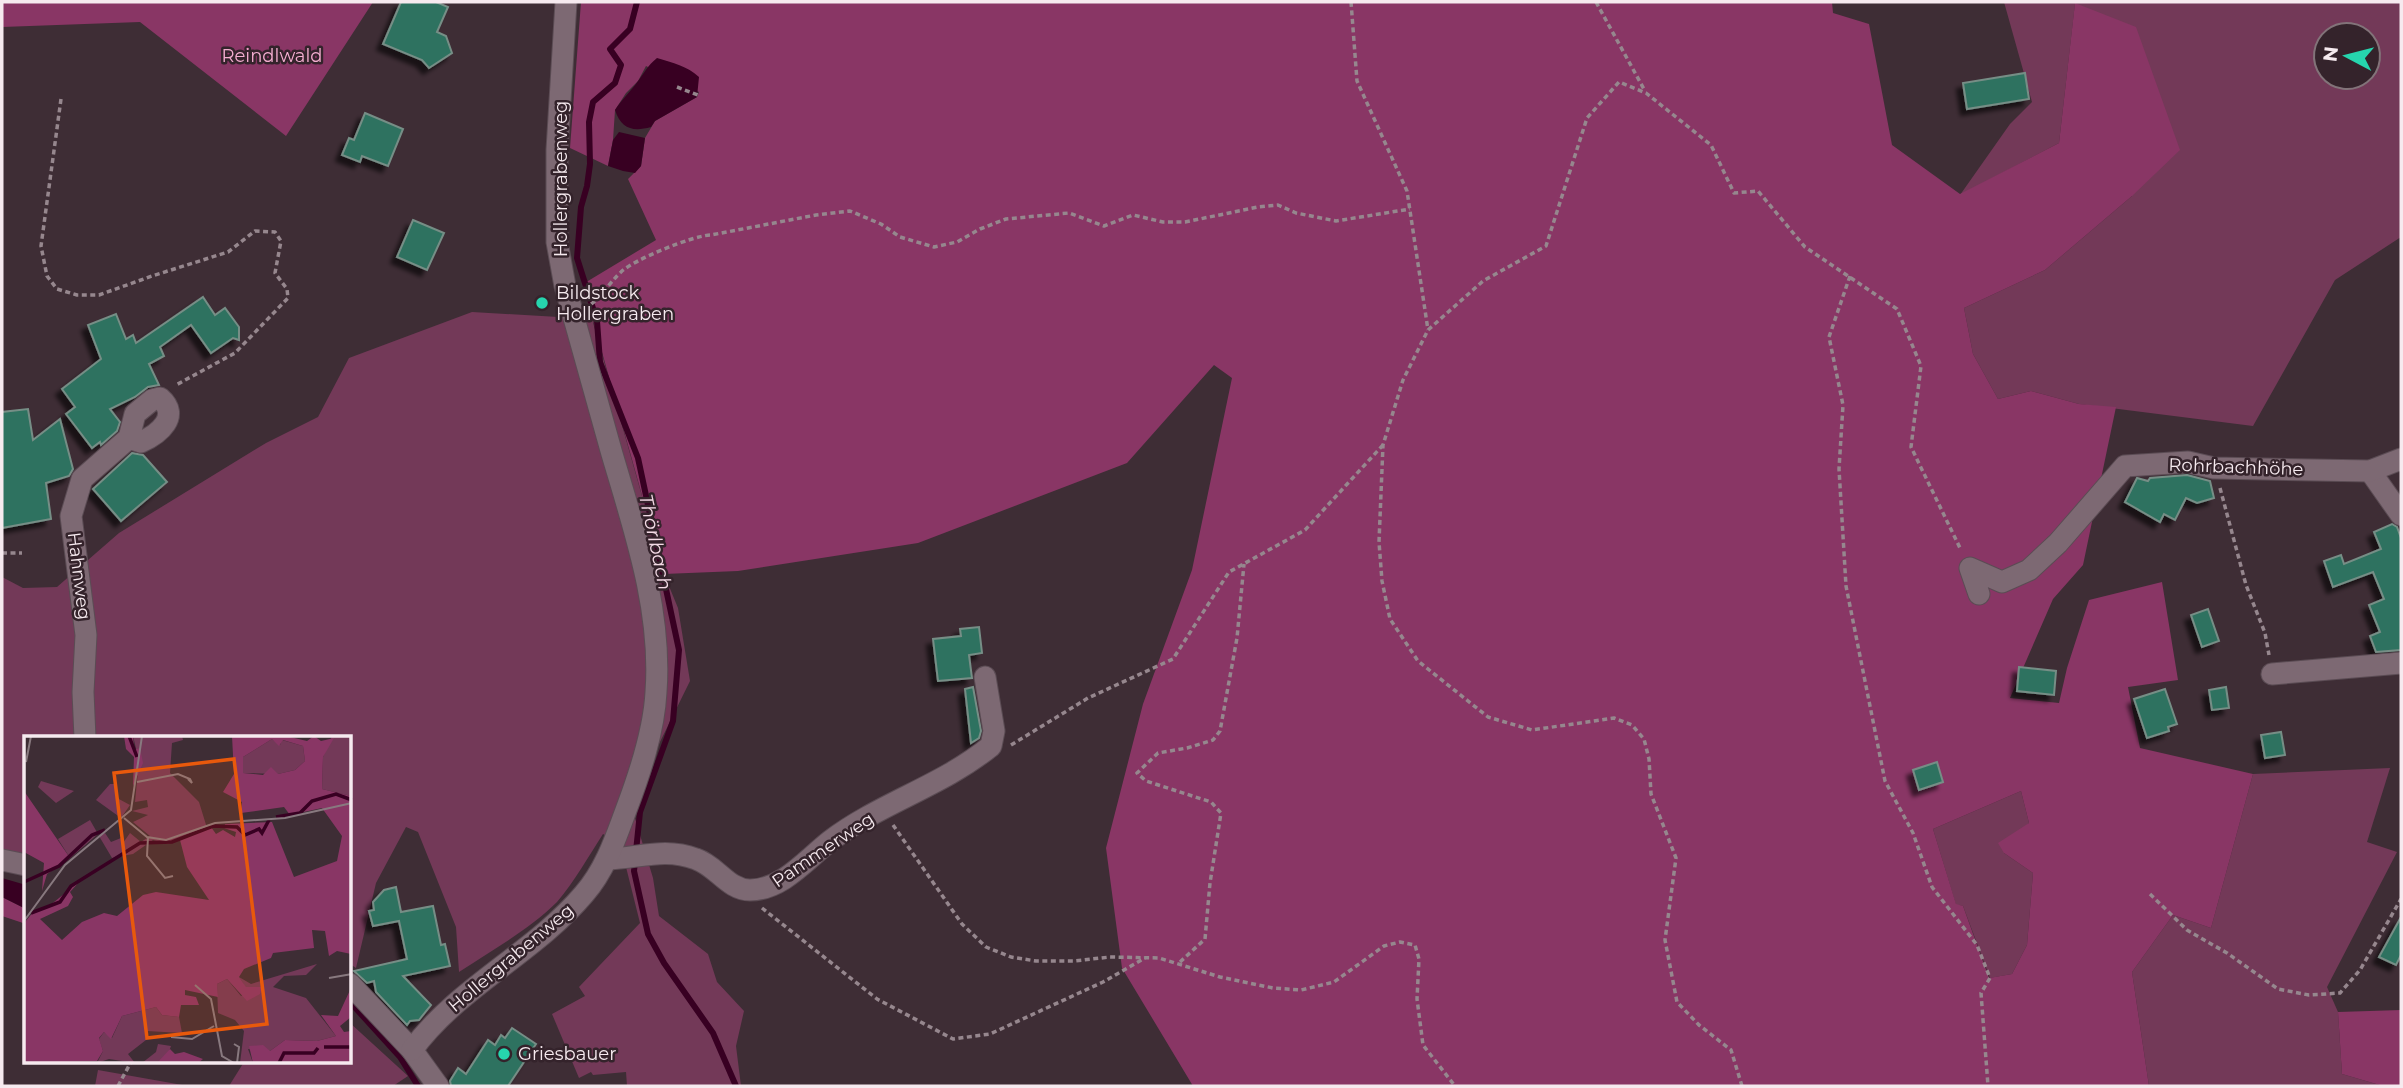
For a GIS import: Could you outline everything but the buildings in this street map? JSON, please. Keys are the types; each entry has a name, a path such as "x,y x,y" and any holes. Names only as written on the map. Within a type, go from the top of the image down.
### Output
{"street":[{"name":"Hollergrabenweg","path":"412,1050 449,1009 551,928 625,858 629,802 649,738 656,694 657,645 644,565 565,286 557,242 557,150 566,2"},
{"name":"Hahnweg","path":"85,736 83,692 86,635 71,516 82,479 129,438"},
{"name":"Rohrbachhöhe","path":"1970,568 2002,582 2029,570 2058,542 2125,466 2188,462 2214,468 2370,471 2401,459"},
{"path":"2370,471 2401,515"},
{"path":"1970,568 1979,594"},
{"path":"2272,674 2401,663"},
{"name":"Pammerweg","path":"738,889 772,887 833,839 872,815 932,785 991,746 994,731 985,677"},
{"path":"625,858 668,851 699,859 738,889"},
{"path":"2,860 24,865"},
{"path":"352,986 412,1050 438,1086"}],"path":[{"path":"1351,2 1357,81 1407,191 1428,330"},
{"path":"1596,2 1646,93"},
{"path":"1742,1086 1731,1050 1699,1025 1677,1002 1665,940 1676,858 1651,794 1649,759 1644,739 1632,725 1614,718 1532,730 1488,717 1418,661 1390,619 1382,581 1379,542 1382,445 1403,380 1428,330 1483,281 1546,246 1587,118 1619,82 1646,93 1711,145 1734,193 1758,191 1805,247 1897,309 1921,366 1911,447 1970,568"},
{"path":"677,87 698,94"},
{"path":"61,99 41,246 47,276 57,289 77,295 99,295 228,252 255,231 275,232 281,240 275,273 287,289 288,298 235,353 170,389"},
{"path":"596,302 601,292 623,269 700,235 850,211 881,224 900,237 934,247 957,242 1006,219 1069,213 1104,226 1133,215 1163,222 1185,222 1278,205 1296,213 1336,221 1410,209"},
{"path":"1850,276 1829,337 1843,405 1839,469 1846,586 1885,781 1913,833 1932,887 1978,945 1990,978 1981,993 1988,1086"},
{"path":"1007,748 1088,698 1172,659 1229,572 1305,530 1382,445"},
{"path":"2214,468 2246,585 2265,633 2272,674"},
{"path":"2,553 22,553"},
{"path":"1180,962 1205,939 1221,813 1211,802 1146,781 1137,773 1158,753 1213,740 1220,731 1237,638 1244,564"},
{"path":"872,815 890,821 962,924 986,947 1010,957 1036,961 1159,958 1180,962 1220,977 1273,988 1301,990 1335,982 1384,946 1400,942 1415,944 1419,959 1417,999 1423,1045 1455,1086"},
{"path":"738,889 877,999 953,1039 990,1034 1103,982 1146,958"},
{"path":"2150,894 2186,930 2227,953 2278,989 2309,995 2340,993 2360,970 2401,899"},
{"path":"118,1086 130,1064"}],"shaded area":[{"path":"2004,2 2401,2 2401,237 2335,280 2253,426 2079,404 2031,391 1998,399 1973,354 1964,308 2045,270 2132,196 2075,4 2059,143 1960,195 2010,124 2032,102"},
{"path":"657,58 685,67 699,77 697,97 655,121 651,127 628,128 615,110"},
{"path":"619,132 645,138 641,166 635,173 608,166 613,140"},
{"path":"472,312 592,319 664,574 678,608 690,681 657,748 634,815 653,878 659,916 708,954 717,982 744,1011 736,1046 741,1086 627,1086 626,1072 593,1075 591,1072 579,1078 552,1014 585,996 579,987 640,923 620,843 603,834 557,902 522,931 459,972 456,927 418,832 406,827 376,883 356,968 352,965 352,736 24,736 24,876 2,869 2,577 23,588 57,587 119,533 266,443 318,417 349,358"},
{"path":"2390,768 2367,842 2397,852 2327,987 2338,1012 2342,1074 2383,1086 2149,1086 2132,972 2173,915 2211,928 2253,774"},
{"path":"2021,791 2029,823 2004,853 2033,873 2027,945 2012,974 1990,978 1963,906 1956,905 1933,829"},
{"path":"2,878 24,884 24,908 2,897"},
{"path":"352,1025 408,1076 393,1086 229,1086 243,1064 352,1064"},
{"path":"98,1070 188,1086 95,1086"}],"green space":[{"name":"Reindlwald","path":"2,2 373,2 286,136 140,22 2,27"},
{"path":"581,2 1832,2 1833,13 1869,24 1892,145 1960,194 2059,143 2075,3 2136,27 2180,150 2132,196 2045,270 1964,308 1973,354 1998,399 2031,391 2079,404 2116,407 2083,565 2053,599 2010,698 2059,703 2067,668 2089,600 2162,582 2178,680 2128,687 2140,748 2253,774 2211,928 2173,915 2132,972 2149,1086 1193,1086 1122,968 1106,848 1143,704 1192,570 1232,378 1214,365 1127,463 918,543 738,571 664,574 583,284 656,240 628,179 641,166 645,138 655,121 697,97 699,92 646,66 615,110 608,166 570,148","holes":["2021,791 2029,823 1998,843 2004,853 2033,873 2027,945 2012,974 1989,978 1963,906 1956,904 1933,829"]},
{"path":"2,897 24,908 24,923 2,916"},
{"path":"2401,1010 2401,1086 2383,1086 2342,1074 2338,1012"}],"waterway":[{"name":"Thörlbach","path":"637,2 630,29 610,49 621,65 615,83 593,102 589,122 590,164 581,207 577,258 597,321 600,362 638,458 679,650 673,721 640,812 634,871 648,934 664,963 713,1033 736,1086"},
{"path":"352,1004 400,1057 418,1086"}],"place":[{"name":"Bildstock Hollergraben","path":"542,303"},
{"name":"Griesbauer","path":"504,1054"}]}
